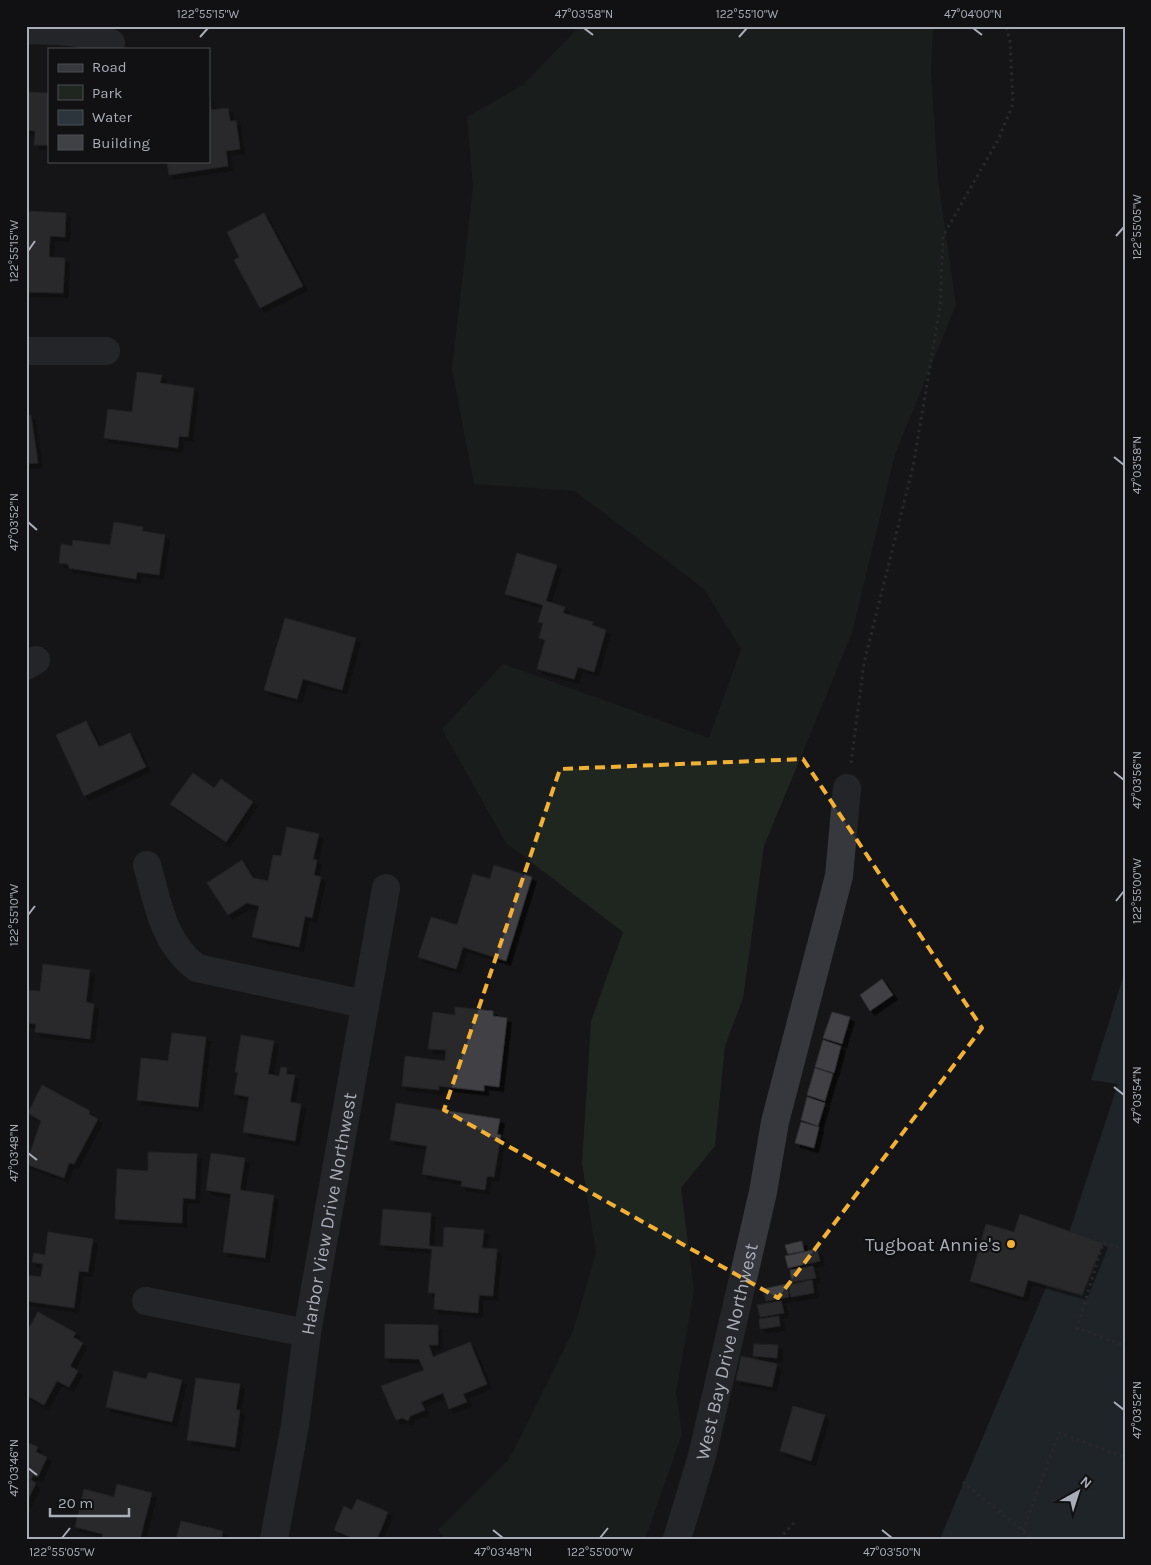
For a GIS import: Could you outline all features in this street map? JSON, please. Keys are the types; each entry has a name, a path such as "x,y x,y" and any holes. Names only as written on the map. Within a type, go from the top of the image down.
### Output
{"street":[{"path":"26,30 76,32 97,36 110,43"},
{"path":"26,351 106,352"},
{"name":"West Bay Drive Northwest","path":"676,1539 702,1456 768,1163 775,1122 839,876 847,788"},
{"path":"147,865 163,921 172,941 182,957 197,968 364,1004"},
{"name":"Harbor View Drive Northwest","path":"274,1539 295,1425 307,1333 386,888"},
{"path":"146,1300 307,1333"}],"path":[{"path":"847,788 864,663 913,467 940,307 943,236 998,140 1013,104 1010,41 1006,26"},
{"path":"1125,1248 1103,1243 1077,1328 1125,1346"},
{"path":"1024,1531 1059,1433 1125,1457"},
{"path":"963,1482 1033,1539"},
{"path":"779,1539 794,1523"}],"highlighted area":[{"path":"803,759 982,1028 778,1298 444,1110 560,769"}],"green space":[{"path":"580,26 933,26 931,71 938,180 956,305 895,454 852,633 764,846 743,998 725,1046 715,1146 681,1188 694,1291 676,1392 682,1434 645,1539 445,1539 438,1530 510,1458 573,1331 596,1253 582,1163 591,1021 623,932 506,843 442,729 503,664 709,738 741,649 704,589 575,491 474,484 452,369 473,187 467,117 523,85"}],"water":[{"path":"1125,971 1125,1539 940,1539 1069,1233 1118,1084 1091,1080"}],"building":[{"path":"26,92 48,93 48,145 34,145 35,131 26,130"},
{"path":"210,103 211,110 228,108 230,121 236,121 240,149 226,151 228,166 169,175 167,162 210,162"},
{"path":"26,211 66,213 65,237 50,236 49,257 65,258 63,293 26,292"},
{"path":"264,213 303,286 260,308 234,260 239,257 227,232"},
{"path":"137,372 162,375 160,383 194,388 188,437 179,436 178,448 104,438 108,409 132,412"},
{"path":"31,415 38,463 26,464 26,416"},
{"path":"114,522 143,527 142,531 165,535 159,575 137,572 136,579 69,568 68,564 59,563 61,544 72,546 73,540 110,545"},
{"path":"517,553 557,565 546,601 565,607 563,613 593,622 592,625 606,630 594,672 578,667 574,679 537,669 545,640 539,638 543,623 538,622 543,605 505,594"},
{"path":"285,618 356,638 342,690 303,679 297,699 264,690"},
{"path":"86,721 99,747 130,733 146,767 84,796 56,735"},
{"path":"193,773 214,788 221,779 253,802 226,842 170,804"},
{"path":"287,827 319,834 313,859 317,860 314,875 321,877 312,918 305,916 299,947 252,937 259,906 247,903 228,915 207,883 242,860 253,878 268,881 273,855 281,856"},
{"path":"494,865 532,877 506,961 463,947 456,969 418,957 431,917 457,925 473,874 490,879"},
{"path":"43,964 90,970 86,1002 94,1004 90,1039 35,1032 36,1024 26,1023 26,990 40,991"},
{"path":"882,979 893,995 870,1011 860,995"},
{"path":"455,1007 493,1011 493,1016 507,1018 499,1087 484,1085 484,1091 439,1086 439,1090 402,1086 405,1056 445,1061 446,1050 428,1049 433,1012 455,1015"},
{"path":"832,1012 850,1017 842,1044 823,1038"},
{"path":"172,1033 206,1037 198,1107 137,1100 141,1058 168,1061"},
{"path":"241,1035 274,1041 268,1074 279,1076 281,1067 287,1068 286,1074 295,1075 290,1102 301,1104 295,1141 243,1132 249,1097 234,1094 238,1072 235,1072"},
{"path":"823,1040 841,1046 834,1073 815,1067"},
{"path":"815,1068 833,1074 825,1101 807,1095"},
{"path":"42,1085 90,1111 89,1114 98,1119 74,1164 69,1163 64,1178 26,1164 41,1121 28,1113"},
{"path":"807,1097 825,1103 818,1126 801,1120"},
{"path":"396,1103 500,1119 497,1134 501,1135 494,1177 487,1176 485,1190 461,1186 462,1181 422,1174 427,1146 390,1140"},
{"path":"801,1122 819,1127 814,1148 795,1143"},
{"path":"148,1152 197,1154 195,1199 183,1198 182,1223 115,1219 117,1169 148,1171"},
{"path":"211,1153 245,1158 240,1190 274,1195 265,1258 223,1252 231,1194 206,1190"},
{"path":"383,1209 431,1213 429,1246 443,1247 444,1227 484,1230 482,1248 497,1249 493,1296 479,1295 478,1313 434,1309 435,1293 428,1293 432,1249 380,1245"},
{"path":"1020,1214 1103,1243 1082,1295 1028,1280 1023,1297 970,1281 986,1224 1014,1232"},
{"path":"48,1232 93,1239 88,1272 79,1271 74,1308 26,1301 26,1275 41,1277 43,1264 32,1262 34,1253 45,1255"},
{"path":"802,1241 804,1251 788,1254 785,1245"},
{"path":"817,1249 820,1261 788,1268 785,1256"},
{"path":"813,1266 816,1278 792,1282 790,1270"},
{"path":"812,1280 814,1293 791,1297 788,1285"},
{"path":"787,1284 789,1297 766,1301 763,1289"},
{"path":"781,1301 784,1313 760,1317 757,1305"},
{"path":"38,1312 76,1333 73,1337 83,1343 70,1366 78,1371 69,1387 57,1381 44,1405 26,1395 26,1333"},
{"path":"779,1316 780,1326 760,1329 759,1319"},
{"path":"385,1324 438,1325 438,1345 429,1345 433,1357 470,1342 487,1384 463,1394 467,1402 449,1409 443,1393 421,1402 425,1410 410,1416 408,1421 402,1418 396,1420 381,1386 424,1370 419,1359 385,1358"},
{"path":"754,1344 778,1345 777,1358 753,1356"},
{"path":"741,1356 777,1364 772,1387 736,1380"},
{"path":"114,1371 146,1379 149,1372 182,1380 172,1422 106,1407"},
{"path":"196,1378 240,1384 236,1410 240,1410 235,1447 187,1440"},
{"path":"793,1406 825,1415 811,1461 780,1451"},
{"path":"26,1442 38,1447 36,1452 47,1457 38,1477 33,1475 31,1480 36,1483 26,1504"},
{"path":"117,1484 152,1493 140,1539 102,1539 103,1534 75,1527 84,1489 114,1497"},
{"path":"357,1499 388,1512 377,1539 355,1539 334,1530 344,1506 352,1510"},
{"path":"181,1521 223,1531 221,1539 176,1539"}],"place":[{"name":"Tugboat Annie's","path":"1011,1244"}]}
